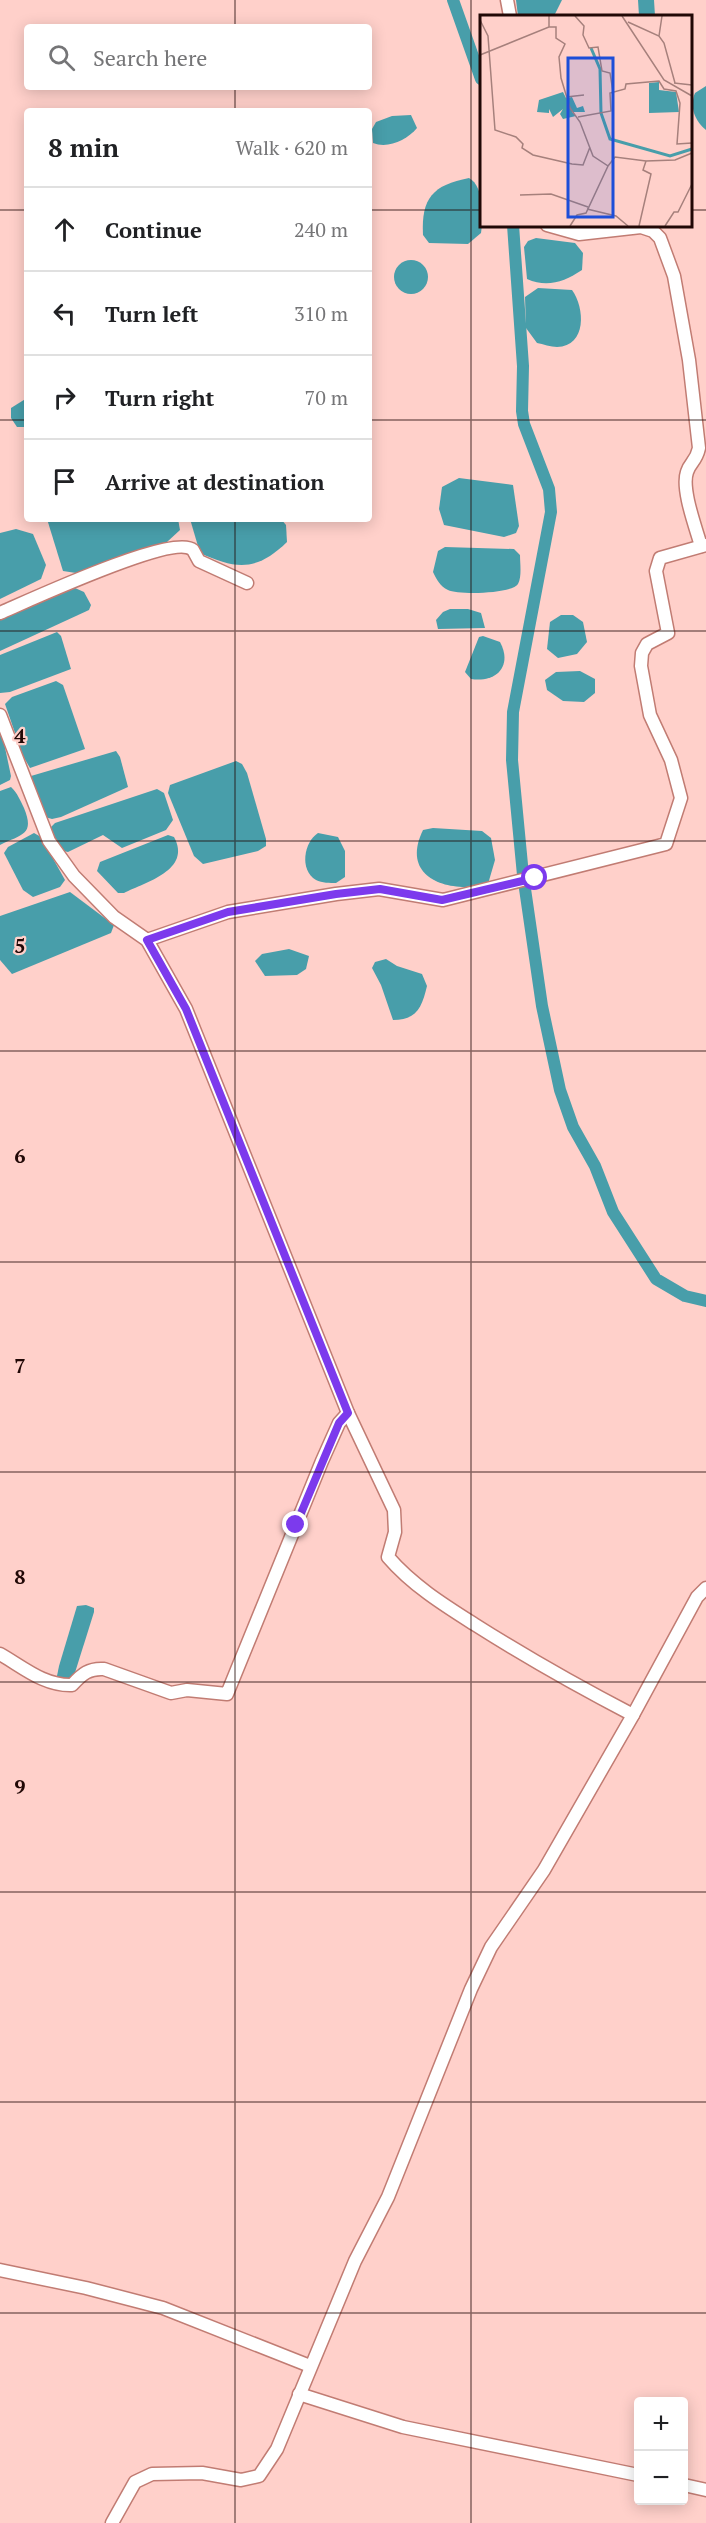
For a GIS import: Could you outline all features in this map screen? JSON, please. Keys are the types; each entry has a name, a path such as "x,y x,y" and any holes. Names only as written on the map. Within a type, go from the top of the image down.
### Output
{"street":[{"path":"507,0 510,15"},
{"path":"147,940 228,912 336,894 380,889 442,900 514,884 666,844 681,798 671,760 650,715 640,666 642,653 647,644 668,633 656,571 660,558 704,545 685,485 687,471 696,460 699,448 689,360 674,276 660,238 653,231 641,227 579,234 551,226"},
{"path":"0,613 117,564 181,546 190,547 199,561 247,583"},
{"path":"0,715 49,841 82,884 114,917 147,940 186,1009 348,1413 393,1510 395,1532 388,1557 399,1569 442,1604 502,1642 633,1715"},
{"path":"0,1654 44,1681 63,1685 72,1685 85,1672 93,1669 104,1670 171,1693 187,1690 226,1694 322,1461 339,1423 348,1413"},
{"path":"112,2523 135,2482 152,2474 202,2473 241,2480 259,2476 277,2449 309,2366 355,2261 388,2197 490,1947 544,1869 633,1715 697,1597 706,1588"},
{"path":"0,2270 86,2288 163,2308 309,2366"},
{"path":"299,2394 404,2427 634,2474"},
{"path":"688,2486 706,2490"}],"water":[{"path":"516,0 562,0 554,15 518,15"},
{"path":"638,0 654,0 655,15 639,15"},
{"path":"706,86 706,130 696,118 693,98 695,93"},
{"path":"411,115 417,128 408,136 391,144 373,143 372,129 376,122 392,116"},
{"path":"469,178 478,188 481,233 468,244 429,243 423,235 424,211 427,203 438,189"},
{"path":"536,238 575,243 583,253 582,270 569,278 555,282 542,283 527,279 524,247 528,241"},
{"path":"411,260 423,265 428,277 423,289 411,294 399,289 394,277 399,265"},
{"path":"538,288 572,290 579,306 581,325 574,340 567,345 555,347 537,343 526,328 525,297"},
{"path":"24,400 24,427 17,427 11,418 11,408"},
{"path":"459,478 513,485 519,526 516,533 504,537 444,525 439,509 442,487"},
{"path":"48,522 179,522 180,530 167,542 76,573 63,571"},
{"path":"191,522 284,522 286,525 287,542 256,563 236,565 200,553"},
{"path":"16,529 33,534 46,565 41,579 0,599 0,533"},
{"path":"445,547 514,549 520,555 518,584 506,590 484,593 462,593 448,590 441,585 433,572 438,551"},
{"path":"75,588 84,592 91,605 89,610 0,651 0,619"},
{"path":"450,609 468,609 481,613 485,628 438,629 436,620 443,612"},
{"path":"561,615 573,615 583,622 587,642 577,654 558,658 547,649 550,622"},
{"path":"57,632 61,636 71,669 10,692 0,693 0,655"},
{"path":"483,636 500,642 504,651 503,665 495,675 480,680 471,679 465,672 479,637"},
{"path":"580,671 595,679 595,693 584,702 563,701 547,690 545,680 556,672"},
{"path":"56,681 63,685 85,749 30,768 23,756 5,704 12,697"},
{"path":"0,724 11,776 10,780 0,785"},
{"path":"116,751 120,757 128,787 61,817 52,819 45,817 29,778 31,776"},
{"path":"236,761 242,764 247,773 266,846 258,851 203,864 194,856 168,793 170,785"},
{"path":"11,787 24,808 28,824 27,829 20,836 0,845 0,791"},
{"path":"157,789 164,793 173,820 166,830 122,848 103,835 68,852 59,850 50,828 55,823"},
{"path":"433,828 482,831 491,838 495,860 488,884 458,887 432,879 423,871 418,861 417,847 423,830"},
{"path":"34,833 41,837 65,880 60,887 33,897 23,890 4,853 8,847"},
{"path":"318,833 338,837 345,851 345,877 336,883 316,880 307,870 305,856 307,849 313,837"},
{"path":"168,835 174,837 178,848 177,858 172,866 154,879 124,893 118,893 97,871 100,862"},
{"path":"70,892 114,925 111,933 12,974 0,960 0,916"},
{"path":"289,949 309,956 306,969 297,975 265,976 255,961 262,954"},
{"path":"386,959 397,966 422,974 427,986 420,1006 408,1018 393,1020 381,985 372,968 375,962"},
{"path":"86,1605 94,1608 94,1612 73,1679 68,1681 57,1676 59,1666 77,1606"}],"waterway":[{"path":"453,0 480,76"},
{"path":"513,226 523,366 522,411 524,424 549,489 551,512 513,712 512,760 523,875 542,1006 560,1090 573,1127 595,1166 613,1212 656,1279 685,1296 706,1301"}],"route":[{"path":"296,1525 339,1423 348,1413 186,1009 147,940 228,912 336,894 380,889 413,897 442,900 535,878"}]}
